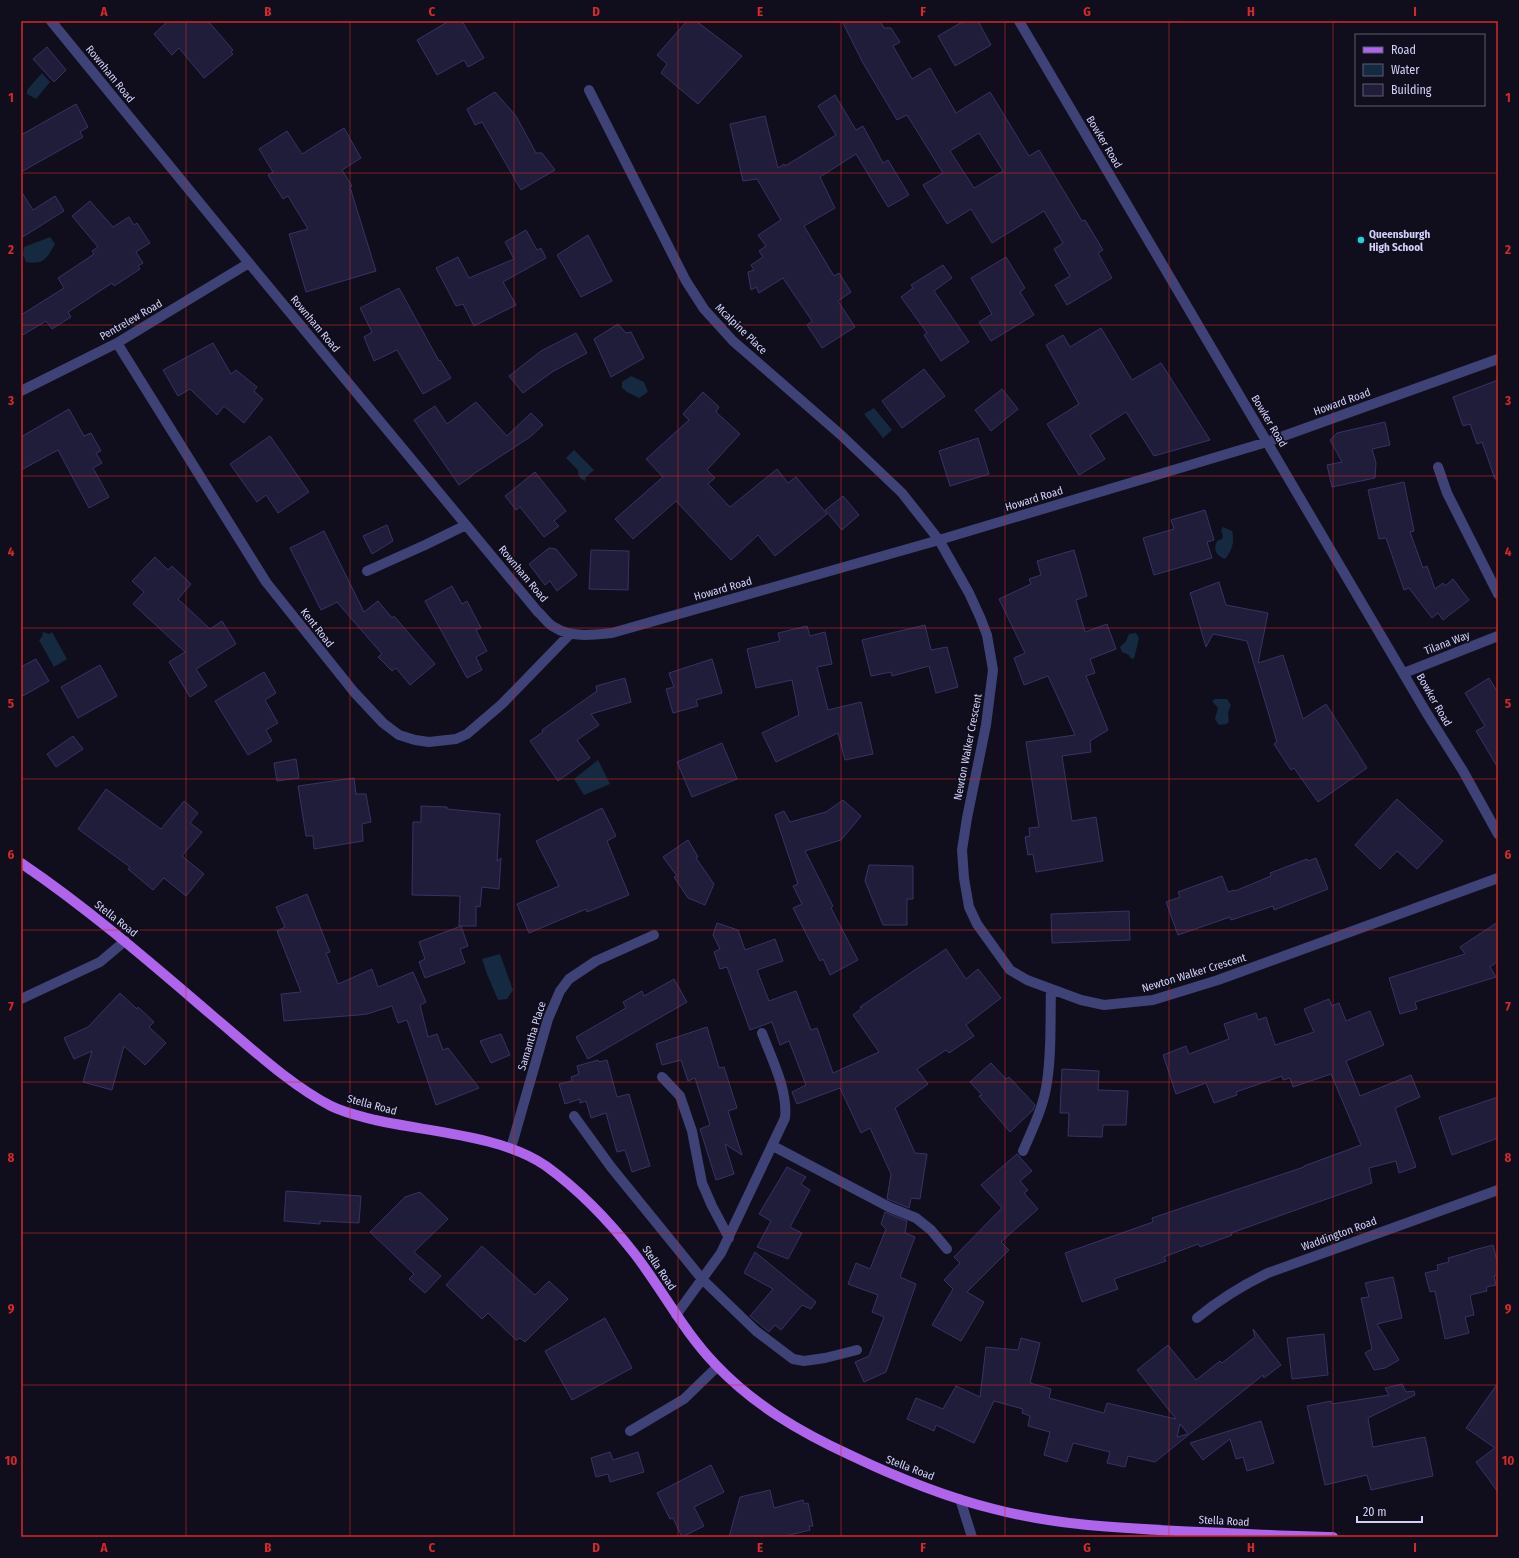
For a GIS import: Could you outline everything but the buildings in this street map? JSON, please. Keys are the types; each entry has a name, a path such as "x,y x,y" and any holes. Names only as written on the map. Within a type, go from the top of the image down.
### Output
{"main road":[{"name":"Stella Road","path":"21,863 125,941 276,1068 310,1093 332,1106 355,1115 409,1127 465,1136 511,1148 546,1166 584,1198 613,1227 635,1254 698,1345 717,1367 758,1404 818,1440 878,1469 960,1499 994,1509 1038,1519 1116,1528 1333,1537"}],"street":[{"name":"Rownham Road","path":"50,21 538,612 553,627 570,634"},
{"name":"Bowker Road","path":"1019,21 1404,672 1498,834"},
{"name":"Mcalpine Place","path":"589,90 686,281 704,309 733,341 841,435 902,493 938,540"},
{"name":"Pentrelew Road","path":"21,392 117,343 249,263"},
{"name":"Kent Road","path":"117,343 266,582 354,692 383,723 399,735 415,740 429,742 456,739 467,734 502,704 570,634"},
{"name":"Howard Road","path":"570,634 590,635 612,633 938,540 1267,442 1498,359"},
{"path":"1438,467 1447,493 1498,594"},
{"path":"367,571 466,525"},
{"name":"Newton Walker Crescent","path":"938,540 969,594 980,617 987,635 993,670 986,725 962,850 965,892 969,907 977,924 1010,970 1027,980 1081,1000 1104,1004 1153,1000 1218,980 1498,878"},
{"name":"Tilana Way","path":"1404,672 1498,636"},
{"name":"Samantha Place","path":"511,1148 548,1019 560,991 569,979 596,961 654,935"},
{"path":"21,998 100,962 125,941"},
{"path":"1023,1151 1040,1109 1046,1088 1049,1061 1051,990"},
{"path":"676,1315 721,1253 785,1118 785,1097 762,1034"},
{"path":"662,1077 680,1096 692,1131 702,1182 712,1206 729,1238"},
{"path":"574,1116 611,1167 702,1279 756,1331 792,1359 804,1360 825,1358 857,1350"},
{"path":"773,1146 889,1207 916,1218 931,1230 947,1249"},
{"name":"Waddington Road","path":"1197,1318 1220,1299 1243,1285 1268,1273 1498,1190"},
{"path":"630,1431 684,1399 717,1367"},
{"path":"960,1499 972,1537"}],"water":[{"path":"42,73 50,82 36,99 27,94 27,90"},
{"path":"50,237 55,244 47,257 37,262 26,262 23,255 24,247"},
{"path":"631,376 644,382 648,392 639,398 622,388 622,382"},
{"path":"874,408 892,430 883,438 864,414"},
{"path":"574,450 594,470 586,477 585,481 579,476 578,470 566,458"},
{"path":"1223,527 1232,531 1233,538 1231,549 1225,559 1219,556 1215,550 1217,541 1222,539 1223,535 1221,531"},
{"path":"43,632 49,634 52,632 67,659 54,667 39,640 42,637"},
{"path":"1136,633 1139,638 1134,659 1122,652 1120,647 1126,641 1129,634"},
{"path":"1215,699 1227,699 1231,705 1228,713 1229,722 1226,724 1219,725 1215,719 1218,708 1212,701"},
{"path":"598,760 610,784 584,795 574,779"},
{"path":"500,954 513,990 507,999 498,1000 482,959"}],"place":[{"name":"Queensburgh High School","path":"1361,240"}]}
